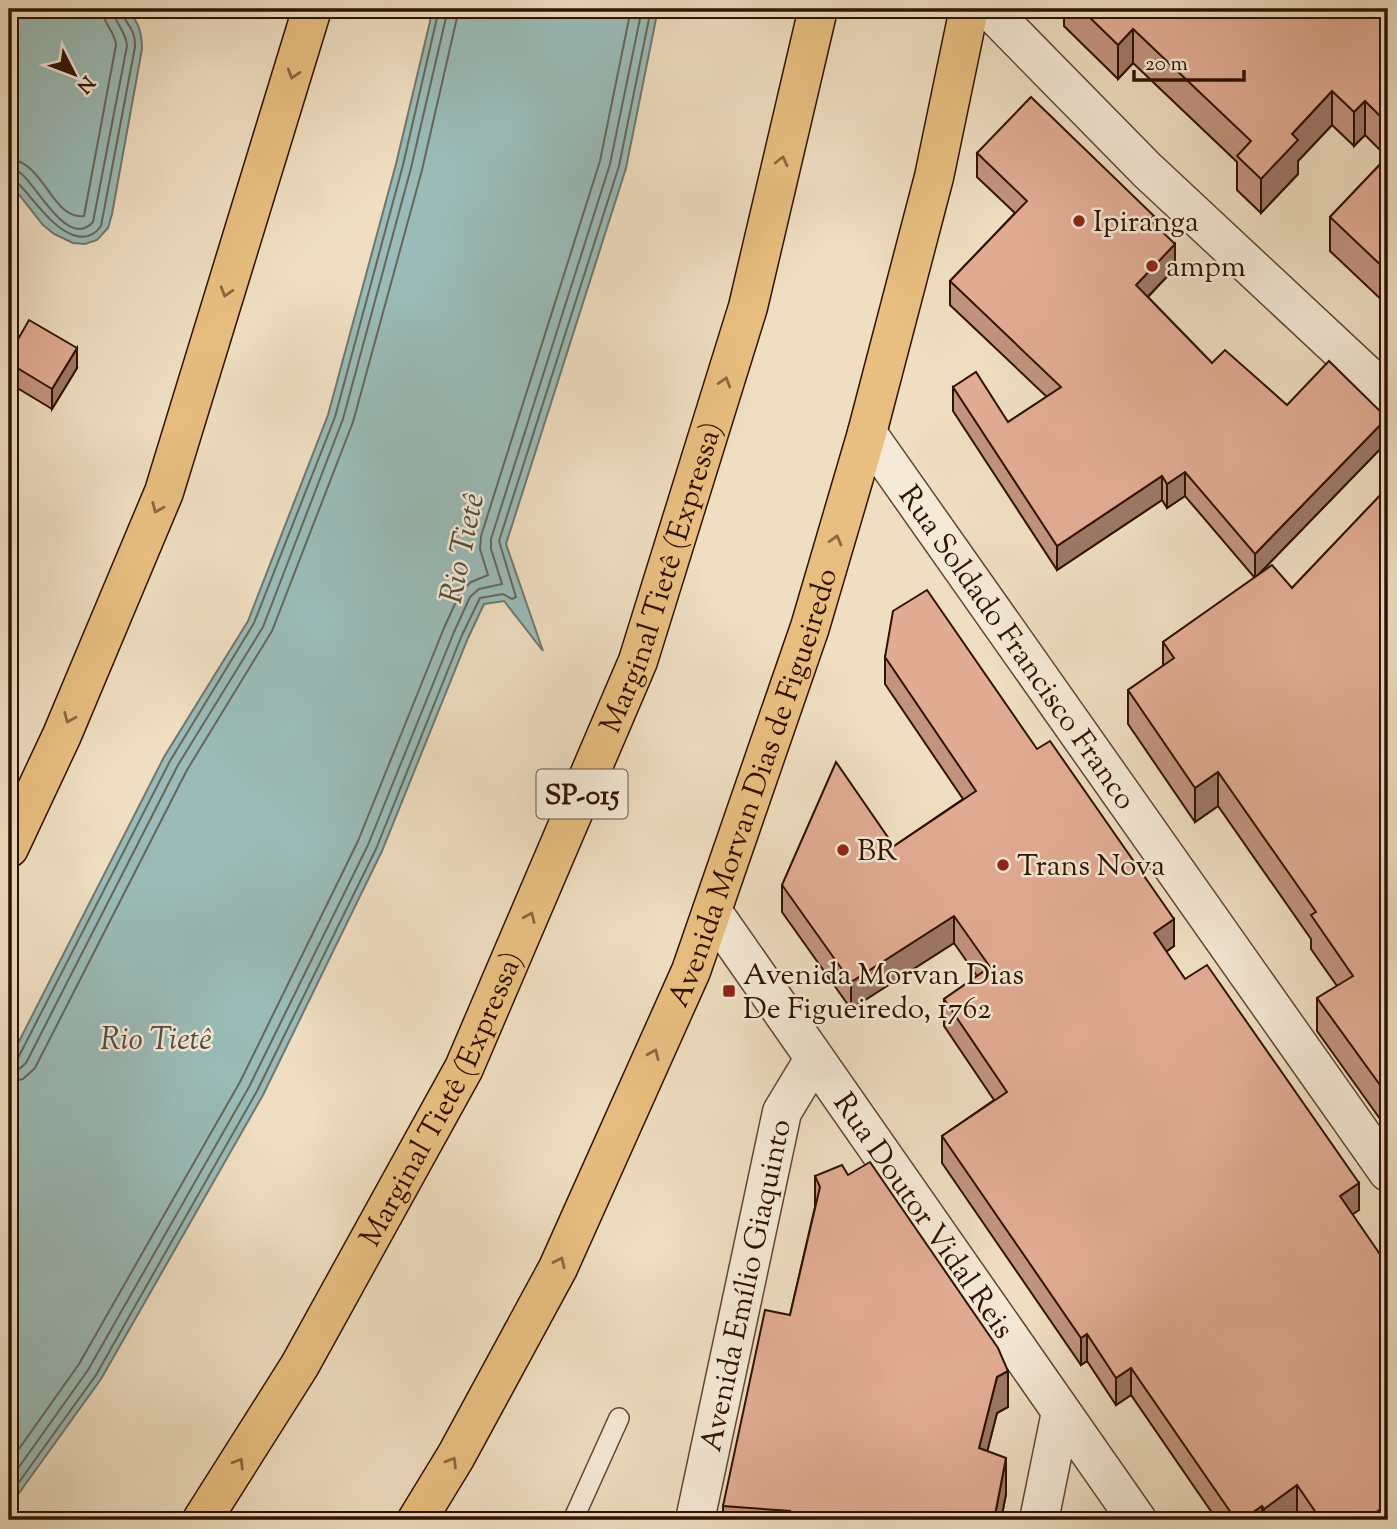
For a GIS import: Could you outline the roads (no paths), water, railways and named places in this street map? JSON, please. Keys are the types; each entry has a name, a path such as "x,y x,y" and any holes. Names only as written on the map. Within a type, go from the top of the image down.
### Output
{"highway":[{"path":"9,848 62,735 164,492 312,9"},
{"name":"Marginal Tietê (Expressa)","path":"202,1520 300,1365 464,1068 638,661 748,307 818,9"},
{"name":"Avenida Morvan Dias de Figueiredo","path":"417,1520 456,1456 558,1268 691,971 806,640 867,433 933,177 969,9"}],"street":[{"path":"989,9 1147,170 1388,395"},
{"name":"Rua Soldado Francisco Franco","path":"867,433 1388,1172"},
{"name":"Rua Doutor Vidal Reis","path":"712,911 1136,1520"},
{"name":"Avenida Emílio Giaquinto","path":"695,1520 782,1112 814,1059"},
{"path":"1039,1520 1061,1412"}],"lane":[{"path":"573,1520 620,1418"}],"water":[{"path":"9,9 125,9 138,26 142,49 112,214 108,228 97,240 85,244 73,243 54,234 43,225 9,182"},
{"name":"Rio Tietê","path":"433,9 658,9 626,168 506,544 543,651 504,601 484,604 382,851 263,1095 101,1379 9,1507 9,1061 164,757 248,621 328,415 396,164"}],"place":[{"name":"Ipiranga","path":"1079,221"},
{"name":"ampm","path":"1152,266"},
{"name":"BR","path":"843,850"},
{"name":"Trans Nova","path":"1003,865"},
{"name":"Avenida Morvan Dias De Figueiredo, 1762","path":"729,991"}]}
